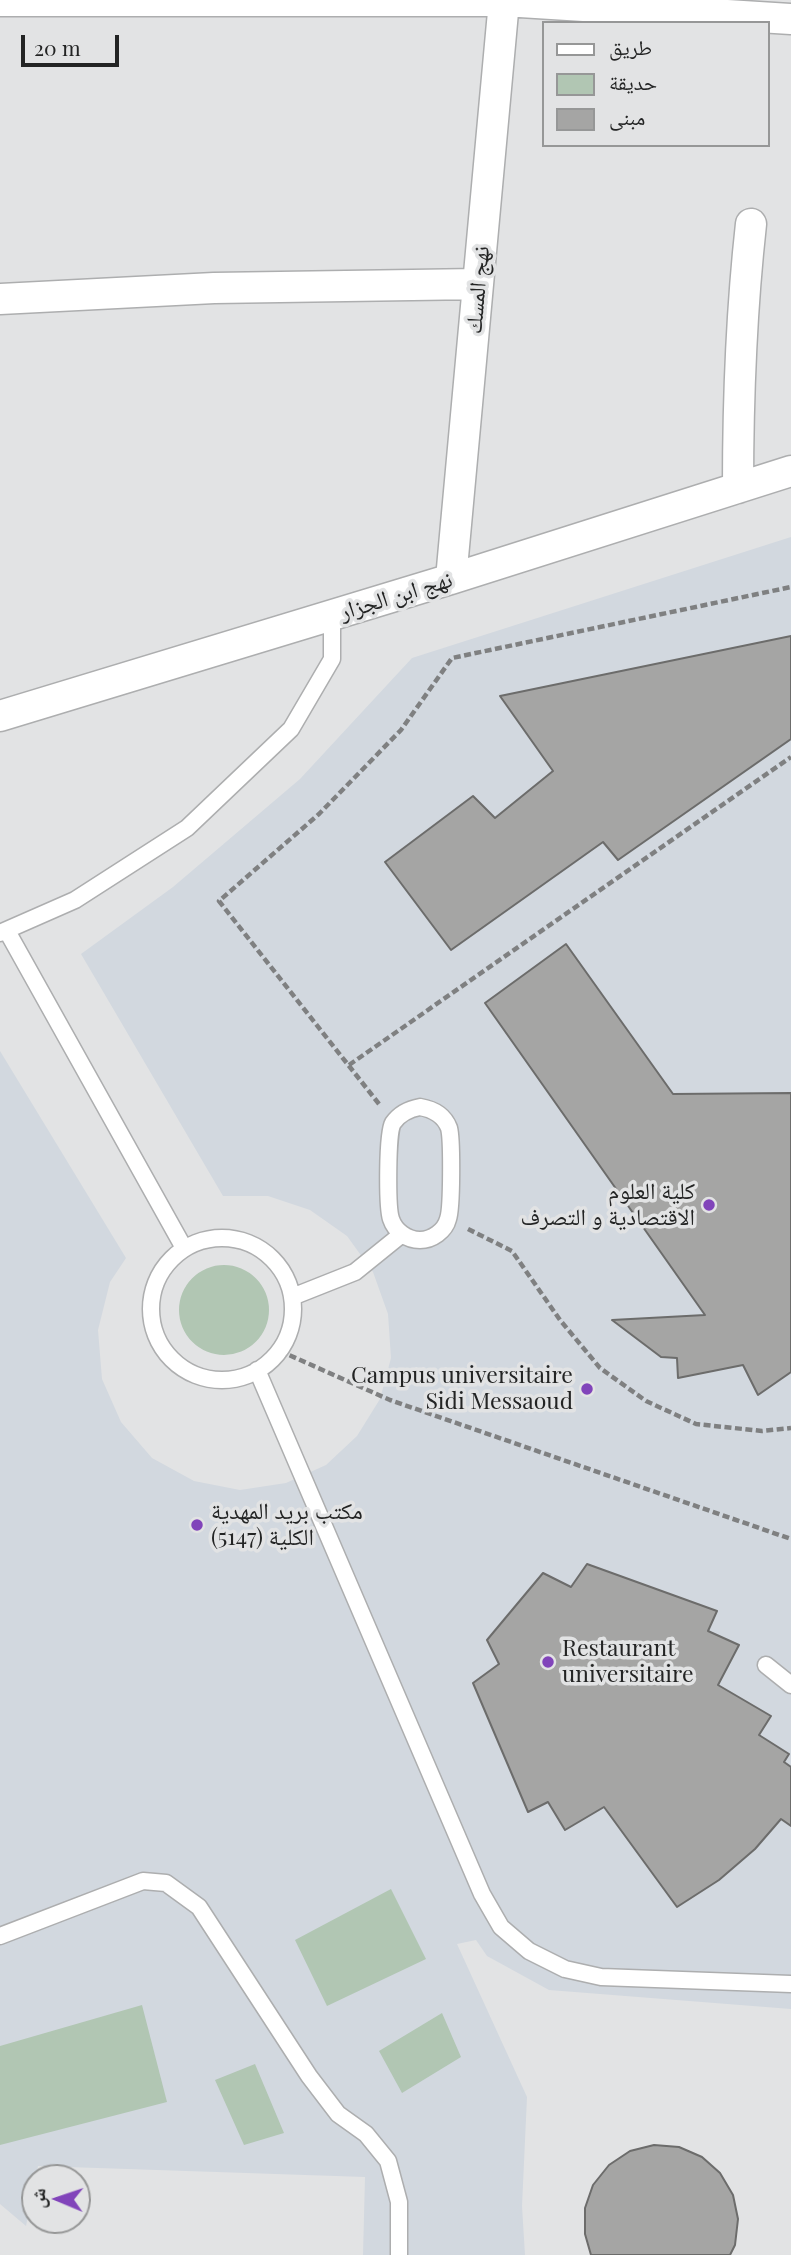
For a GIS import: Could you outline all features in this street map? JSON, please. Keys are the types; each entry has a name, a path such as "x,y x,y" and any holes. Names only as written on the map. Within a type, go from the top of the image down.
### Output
{"street":[{"path":"0,1 504,1 791,19"},
{"name":"نهج المسك","path":"451,579 504,1"},
{"path":"738,488 741,313 751,225"},
{"path":"0,299 214,288 478,284"},
{"name":"نهج ابن الجزار","path":"0,716 332,616 791,471"}],"lane":[{"path":"184,1248 4,932 75,900 187,828 291,729 332,659 332,616"},
{"path":"420,1107 438,1113 444,1120 450,1138 448,1220 444,1228 429,1239 419,1240 402,1234 395,1228 389,1210 390,1137 394,1122 402,1113 420,1107"},
{"path":"292,1297 355,1272 402,1234"},
{"path":"231,1238 255,1245 274,1259 288,1280 292,1297 294,1304 291,1329 280,1351 264,1367 244,1377 221,1380 199,1376 179,1366 163,1349 154,1328 151,1306 156,1284 167,1264 184,1248 206,1239 231,1238"},
{"path":"257,1370 476,1881 501,1927 529,1951 577,1972 601,1976 791,1984"},
{"path":"766,1665 791,1685"},
{"path":"0,1936 143,1881 166,1883 199,1907 309,2076 338,2114 366,2134 388,2161 399,2202 400,2255"}],"path":[{"path":"394,1122 219,901 318,814 401,730 452,657 791,587"},
{"path":"349,1065 791,757"},
{"path":"448,1220 512,1251 560,1320 600,1368 646,1401 696,1424 762,1431 791,1428"},
{"path":"280,1351 390,1400 791,1539"}],"shaded area":[{"name":"Campus universitaire Sidi Messaoud","path":"791,537 791,2009 549,1990 487,1956 476,1940 457,1944 527,2097 522,2206 525,2255 363,2255 365,2177 91,2168 91,2164 21,2164 21,2222 0,2204 0,1051 126,1258 110,1282 98,1330 102,1379 121,1422 152,1458 194,1481 240,1490 286,1483 326,1465 357,1436 380,1399 391,1358 388,1314 373,1272 347,1236 310,1210 268,1196 223,1196 81,954 173,887 300,779 412,658"}],"green space":[{"path":"224,1265 241,1269 256,1278 265,1293 269,1310 265,1327 256,1342 241,1351 224,1355 207,1351 192,1342 183,1327 179,1310 183,1293 192,1278 207,1269"},
{"path":"391,1889 426,1959 327,2006 295,1940"},
{"path":"142,2005 167,2102 0,2145 0,2046"},
{"path":"442,2013 461,2057 402,2093 379,2051"},
{"path":"255,2064 284,2133 244,2145 215,2080"}],"building":[{"path":"791,636 791,739 618,860 603,842 451,950 385,862 473,796 495,818 553,771 500,696"},
{"name":"كلية العلوم الاقتصادية و التصرف","path":"566,944 673,1094 791,1093 791,1372 758,1395 743,1365 678,1378 677,1358 661,1357 612,1320 705,1315 485,1003"},
{"path":"587,1564 717,1611 708,1631 739,1645 718,1685 771,1716 759,1735 789,1754 784,1762 791,1767 791,1826 781,1819 755,1849 719,1880 677,1907 604,1807 565,1830 548,1802 528,1812 473,1683 499,1664 487,1640 543,1573 571,1587"},
{"path":"654,2145 679,2147 702,2157 720,2173 733,2195 738,2219 735,2245 730,2255 591,2255 585,2234 585,2208 593,2185 609,2165 630,2151"}],"place":[{"name":"كلية العلوم الاقتصادية و التصرف","path":"709,1205"},
{"name":"Campus universitaire Sidi Messaoud","path":"587,1389"},
{"name":"مكتب بريد المهدية الكلية (5147)","path":"197,1525"},
{"name":"Restaurant universitaire","path":"548,1662"}]}
